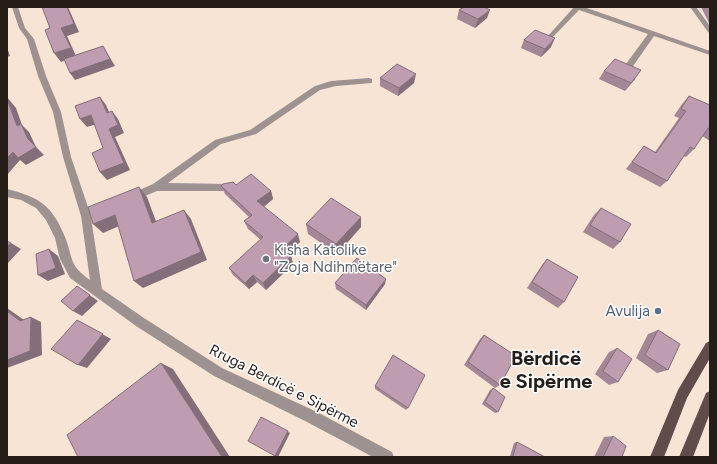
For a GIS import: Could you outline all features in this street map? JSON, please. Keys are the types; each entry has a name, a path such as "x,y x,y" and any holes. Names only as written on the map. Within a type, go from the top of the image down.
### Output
{"main road":[{"path":"657,457 682,394 710,347"},
{"path":"686,457 710,397"}],"street":[{"path":"15,7 22,28 30,39 42,76 57,112 67,157 86,216 97,290"},
{"path":"549,38 578,7 710,53"},
{"path":"693,7 710,31"},
{"path":"626,70 652,33"},
{"path":"121,202 156,187 218,142 228,138 251,133 313,91 326,86 369,81"},
{"path":"156,187 232,188"},
{"name":"Rruga Berdicë e Sipërme","path":"7,193 23,197 39,204 50,217 60,238 65,258 74,275 140,322 218,372 312,417 387,457"},
{"path":"86,216 107,207"}],"building":[{"path":"42,7 67,7 74,24 61,28 71,48 54,53 45,30 50,28"},
{"path":"464,7 484,7 490,10 478,19 459,10"},
{"path":"535,30 555,38 545,49 524,40"},
{"path":"103,46 110,59 70,73 64,59"},
{"path":"615,59 641,70 631,83 604,71"},
{"path":"397,64 416,74 399,88 380,78"},
{"path":"689,96 710,105 710,129 708,128 694,149 690,147 667,181 632,162 644,146 656,153 686,111 681,109"},
{"path":"100,97 107,113 112,111 118,125 109,129 124,163 100,172 92,153 103,148 91,115 80,119 75,106"},
{"path":"7,99 17,126 21,124 28,139 36,147 18,158 13,152 7,158"},
{"path":"251,174 271,191 257,201 298,234 282,249 291,256 263,283 253,275 245,283 229,268 263,237 244,221 252,215 221,186 223,184 233,182 236,185"},
{"path":"139,187 152,223 184,210 201,252 134,281 115,215 93,224 88,207"},
{"path":"331,198 361,217 336,244 306,224"},
{"path":"601,208 631,224 620,242 590,225"},
{"path":"7,241 11,243 7,247"},
{"path":"49,249 56,268 38,275 36,254"},
{"path":"357,258 386,279 366,305 335,283"},
{"path":"547,259 578,277 564,302 532,282"},
{"path":"77,286 90,295 73,311 61,301"},
{"path":"7,311 20,321 31,317 30,351 7,360"},
{"path":"77,320 103,334 78,365 51,349"},
{"path":"658,330 680,344 668,370 645,355"},
{"path":"484,335 516,356 500,385 468,362"},
{"path":"617,348 632,359 618,382 603,371"},
{"path":"393,355 425,375 408,408 375,386"},
{"path":"161,363 222,457 78,457 67,435"},
{"path":"493,388 505,397 498,412 485,402"},
{"path":"261,417 288,431 275,456 248,441"},
{"path":"613,436 626,446 622,457 603,457"},
{"path":"517,442 545,457 514,457"}],"place":[{"name":"Kisha Katolike \"Zoja Ndihmëtare\"","path":"266,259"},
{"name":"Avulija","path":"658,311"}],"district":[{"name":"Bërdicë e Sipërme","path":"546,370"}]}
